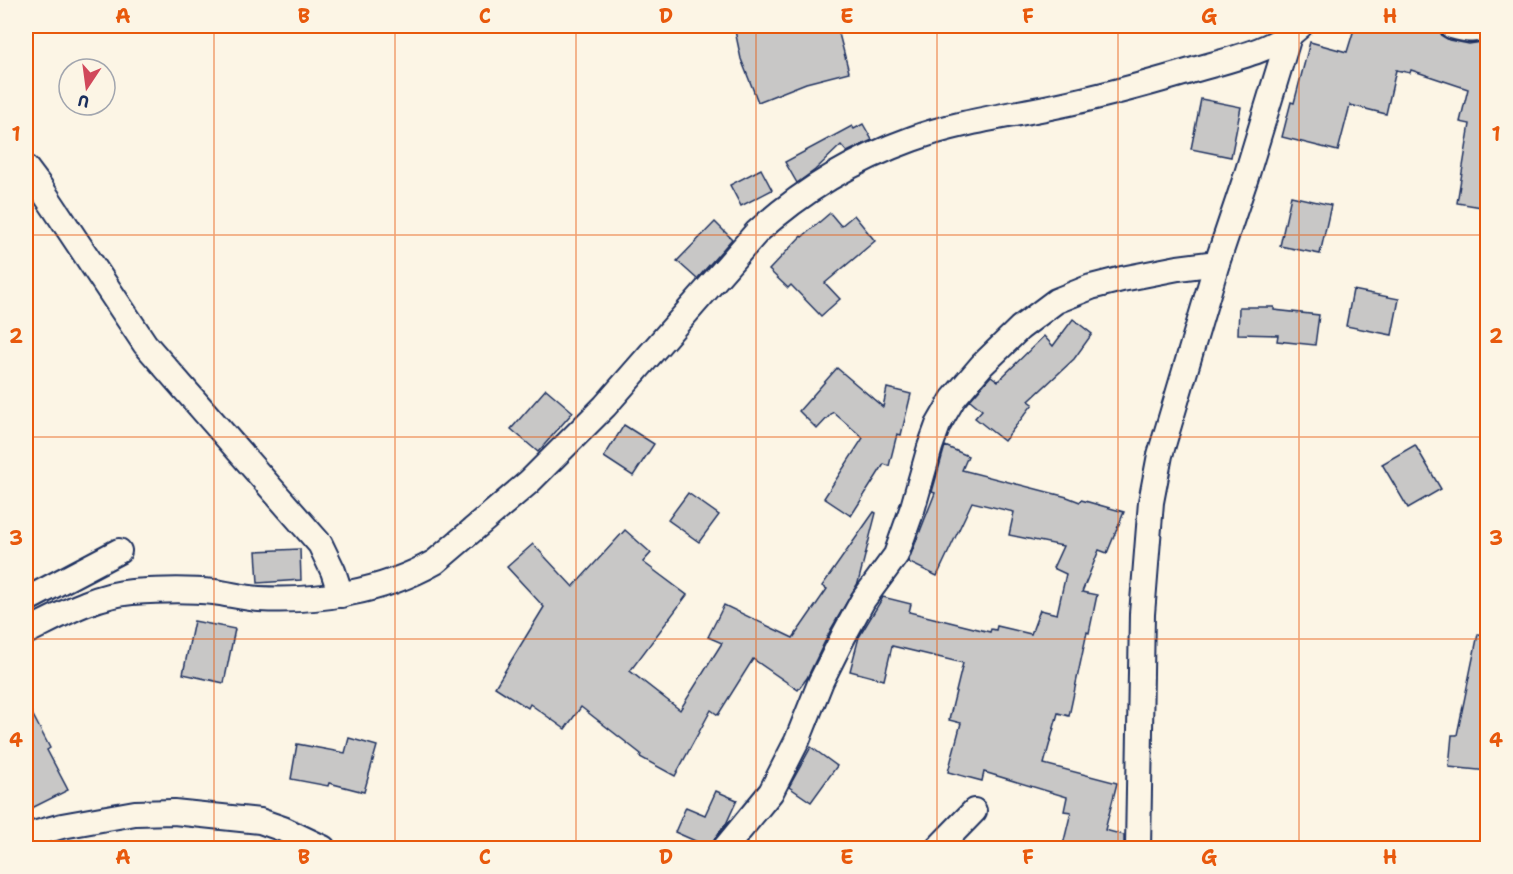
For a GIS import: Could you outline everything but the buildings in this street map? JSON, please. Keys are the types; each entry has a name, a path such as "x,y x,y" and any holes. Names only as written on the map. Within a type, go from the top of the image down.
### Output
{"street":[{"path":"1452,26 1471,30 1486,26"},
{"path":"1138,849 1142,614 1150,502 1160,455 1216,263 1294,31"},
{"path":"26,632 86,604 129,592 212,592 258,599 294,599 341,595 399,580 435,562 529,482 605,406 757,232 778,213 818,184 874,155 914,138 965,123 1109,94 1240,56 1294,31"},
{"path":"26,168 145,344 320,544 341,595"},
{"path":"725,849 771,792 844,635 863,600 896,555 938,425 953,399 982,365 1020,328 1056,301 1091,287 1122,279 1216,263"},
{"path":"26,600 119,550"},
{"path":"938,849 974,811"},
{"path":"26,836 62,826 135,813 174,812 260,821 283,829 323,849"}]}
